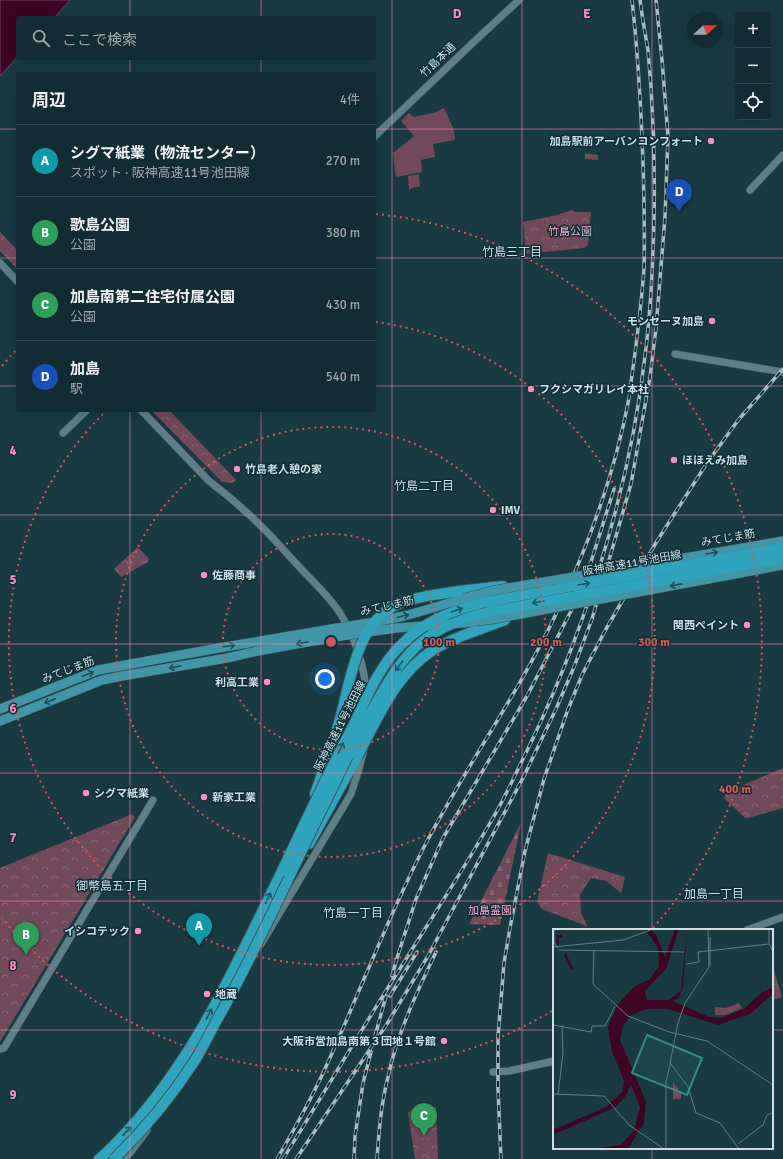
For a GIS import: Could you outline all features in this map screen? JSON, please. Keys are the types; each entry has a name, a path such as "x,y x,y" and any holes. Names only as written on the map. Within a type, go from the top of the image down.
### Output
{"highway":[{"name":"阪神高速11号池田線","path":"99,1159 146,1110 173,1074 205,1022 239,958 341,748 381,671 400,646 423,626 452,611 486,602 783,548"},
{"name":"阪神高速11号池田線","path":"114,1159 153,1117 195,1060 238,981 315,822 381,694 399,666 420,643 432,634 459,620 488,612 783,558"},
{"path":"299,835 333,743 358,652 366,634 380,616 396,605 434,595 484,587 550,582"},
{"path":"290,876 317,831 386,702 402,678 433,650 488,625 528,612"}],"main road":[{"name":"みてじま筋","path":"0,721 102,680 227,658 258,651 339,632 364,624 403,616 479,594 783,541"},
{"name":"みてじま筋","path":"0,709 98,670 182,654 339,632 478,622 783,565"}],"street":[{"name":"竹島本通","path":"376,135 519,0"},
{"path":"750,190 783,154"},
{"path":"0,263 16,280"},
{"path":"675,354 783,372"},
{"path":"63,432 85,412"},
{"path":"123,1159 131,1152 155,1120 351,794 364,750 368,706 365,683 353,639 343,618 332,602 263,528 208,480 143,412"},
{"path":"0,1050 4,1048 152,800"},
{"path":"750,929 783,916"},
{"path":"493,1072 509,1071 553,1060"}],"green space":[{"path":"444,108 454,130 455,140 433,144 435,157 421,160 422,172 396,177 393,153 414,136 401,121 409,113 414,117 436,112"},
{"path":"585,153 598,155 598,160 585,159"},
{"path":"419,174 420,186 409,190 408,176"},
{"name":"竹島公園","path":"572,210 575,212 591,212 588,245 584,248 526,254 523,222 557,215"},
{"path":"0,232 16,249 16,268 0,251"},
{"path":"153,412 171,412 236,480 232,483 222,482"},
{"path":"138,547 149,559 148,562 121,577 114,569"},
{"path":"783,768 783,808 745,818 724,798 726,793 729,791"},
{"path":"132,814 135,817 0,1042 0,868"},
{"name":"加島霊園","path":"521,823 500,925 469,924"},
{"path":"548,853 625,877 621,893 606,881 591,878 580,895 581,913 588,927 542,909 537,902"},
{"path":"773,966 782,997 773,1000"},
{"path":"415,1106 436,1107 438,1159 415,1159 408,1113"}],"shaded area":[{"path":"0,0 70,0 56,16 16,16 16,58 0,76"}],"railway":[{"path":"277,1159 302,1115 324,1071 384,931 423,849 439,819 524,675 555,616 579,563 608,482 629,398 640,314 644,268 642,142 638,61 632,0"},
{"path":"283,1159 502,802 542,719 563,670 600,567 615,514 638,408 650,304 654,218 654,136 648,50 640,0"},
{"path":"296,1159 387,1024 428,956 524,776 556,709 592,619 631,484 650,377 656,328 665,217 668,136 656,0"},
{"path":"501,1159 498,1089 498,1037 504,963 525,851 544,779 567,712 582,675 606,629 657,541 707,463 739,419 783,369"},
{"path":"392,976 416,899 443,838 527,696 571,611 591,562 614,489"},
{"path":"390,996 417,952"},
{"path":"377,1159 382,1107 392,1061 408,1013 436,952"},
{"path":"375,1036 386,996"},
{"path":"354,1159 355,1136 363,1083 371,1052"}],"place":[{"name":"加島駅前アーバンコンフォート","path":"711,141"},
{"name":"加島","path":"679,212"},
{"name":"モンセーヌ加島","path":"712,321"},
{"name":"フクシマガリレイ本社","path":"531,389"},
{"name":"ほほえみ加島","path":"674,460"},
{"name":"竹島老人憩の家","path":"237,469"},
{"name":"IMV","path":"493,510"},
{"name":"佐藤商事","path":"204,575"},
{"name":"関西ペイント","path":"747,625"},
{"name":"利高工業","path":"267,682"},
{"name":"シグマ紙業","path":"86,793"},
{"name":"新家工業","path":"204,797"},
{"name":"イシコテック","path":"138,931"},
{"name":"シグマ紙業（物流センター）","path":"199,946"},
{"name":"歌島公園","path":"26,955"},
{"name":"地蔵","path":"207,994"},
{"name":"大阪市営加島南第３団地１号館","path":"444,1041"},
{"name":"加島南第二住宅付属公園","path":"424,1136"}],"district":[{"name":"竹島三丁目","path":"512,252"},
{"name":"竹島二丁目","path":"424,486"},
{"name":"御幣島五丁目","path":"112,886"},
{"name":"加島一丁目","path":"714,894"},
{"name":"竹島一丁目","path":"353,913"}]}
